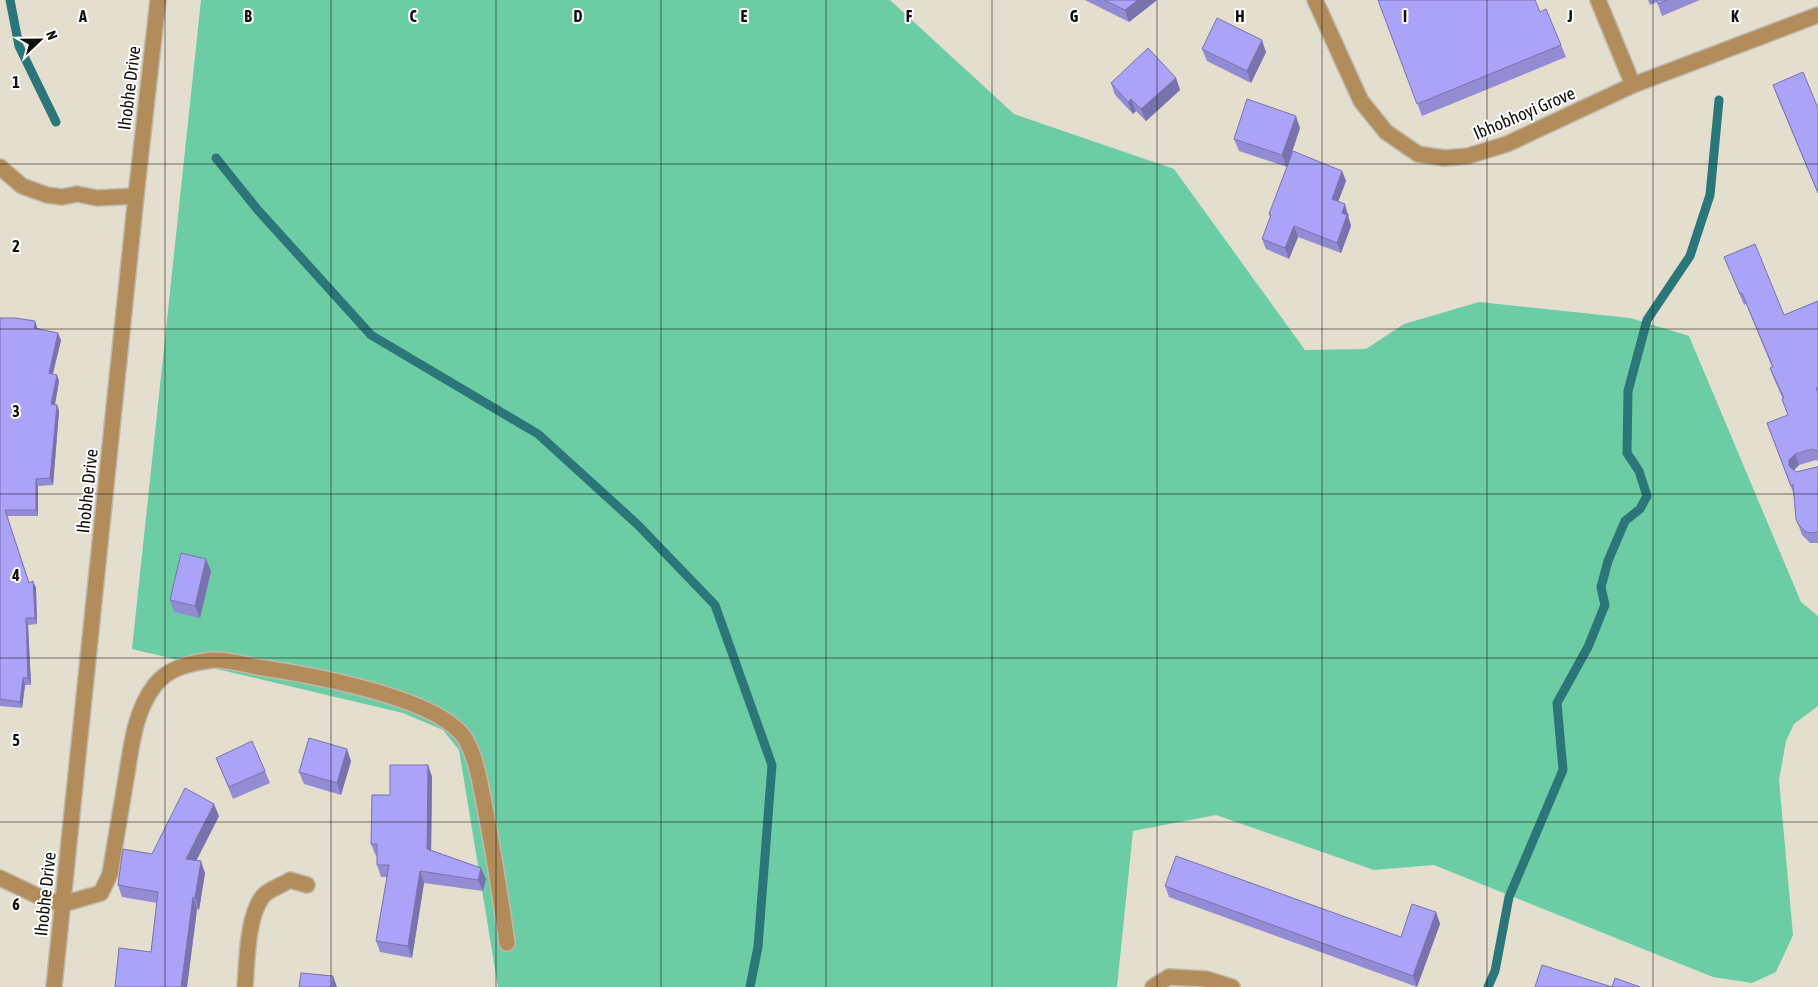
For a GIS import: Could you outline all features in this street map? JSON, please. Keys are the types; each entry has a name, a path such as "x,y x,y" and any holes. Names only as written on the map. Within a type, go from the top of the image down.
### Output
{"street":[{"name":"Ihobhe Drive","path":"54,987 158,0"},
{"name":"Ibhobhoyi Grove","path":"1315,0 1361,101 1386,132 1418,154 1455,158 1507,144 1632,85 1818,15"},
{"path":"1598,0 1632,85"},
{"path":"0,168 22,186 47,195 62,197 77,194 97,198 136,196"},
{"path":"0,878 44,898 63,904 101,893 110,874 134,733 143,703 155,684 167,673 188,664 215,660 307,674 403,699 440,716 458,728 467,741 478,773 497,873 507,943"},
{"path":"245,987 250,930 264,895 290,880 307,885"},
{"path":"1153,987 1169,977 1206,979 1232,987"}],"green space":[{"path":"201,0 890,0 1014,114 1174,169 1305,350 1366,349 1404,324 1479,302 1630,318 1689,336 1801,602 1818,616 1818,706 1794,724 1786,741 1779,780 1793,935 1776,972 1752,983 1713,977 1434,865 1374,870 1216,815 1133,831 1117,987 498,987 459,750 443,730 403,713 132,649"}],"building":[{"path":"1104,0 1138,0 1125,10"},
{"path":"1378,0 1535,0 1540,12 1546,9 1561,45 1417,104"},
{"path":"1656,0 1667,0 1658,4"},
{"path":"1217,18 1262,40 1247,71 1202,49"},
{"path":"1148,48 1176,78 1141,109 1131,99 1128,102 1111,83"},
{"path":"1803,72 1818,108 1818,193 1773,85"},
{"path":"1247,99 1296,116 1282,155 1234,139"},
{"path":"1293,151 1342,171 1332,199 1345,204 1342,213 1347,215 1337,243 1294,226 1285,248 1262,239 1271,215 1269,214"},
{"path":"1755,244 1784,315 1818,301 1818,387 1816,388 1818,393 1818,451 1812,449 1795,454 1789,460 1789,466 1796,472 1818,466 1818,532 1806,532 1796,519 1793,484 1791,486 1767,423 1788,415 1782,399 1784,398 1770,368 1773,367 1742,293 1740,294 1724,257"},
{"path":"0,318 35,321 34,328 58,333 49,373 57,375 51,404 57,405 50,478 36,479 36,510 5,510 29,583 33,581 35,618 26,618 28,678 23,678 20,702 0,699"},
{"path":"181,553 206,559 195,606 170,600"},
{"path":"309,738 347,749 337,783 299,772"},
{"path":"252,741 265,771 229,787 216,758"},
{"path":"390,765 428,765 427,849 481,868 478,880 420,871 408,946 376,941 389,865 377,865 377,844 371,844 372,795 390,795"},
{"path":"185,788 214,804 186,859 201,861 195,898 193,897 181,987 115,987 119,948 151,952 158,892 118,885 123,849 152,854"},
{"path":"1176,856 1401,937 1412,904 1436,912 1413,976 1165,886"},
{"path":"1542,965 1612,987 1535,987"},
{"path":"301,973 333,976 332,987 299,987"},
{"path":"1615,978 1640,987 1612,987"}],"waterway":[{"path":"10,0 19,46 56,122"},
{"path":"1488,987 1495,971 1509,897 1563,770 1557,703 1588,647 1605,605 1601,587 1608,561 1625,521 1640,509 1647,496 1639,471 1627,453 1628,391 1647,320 1690,256 1710,195 1719,100"},
{"path":"216,158 257,209 371,335 538,434 638,525 715,605 772,765 758,947 750,987"}]}
